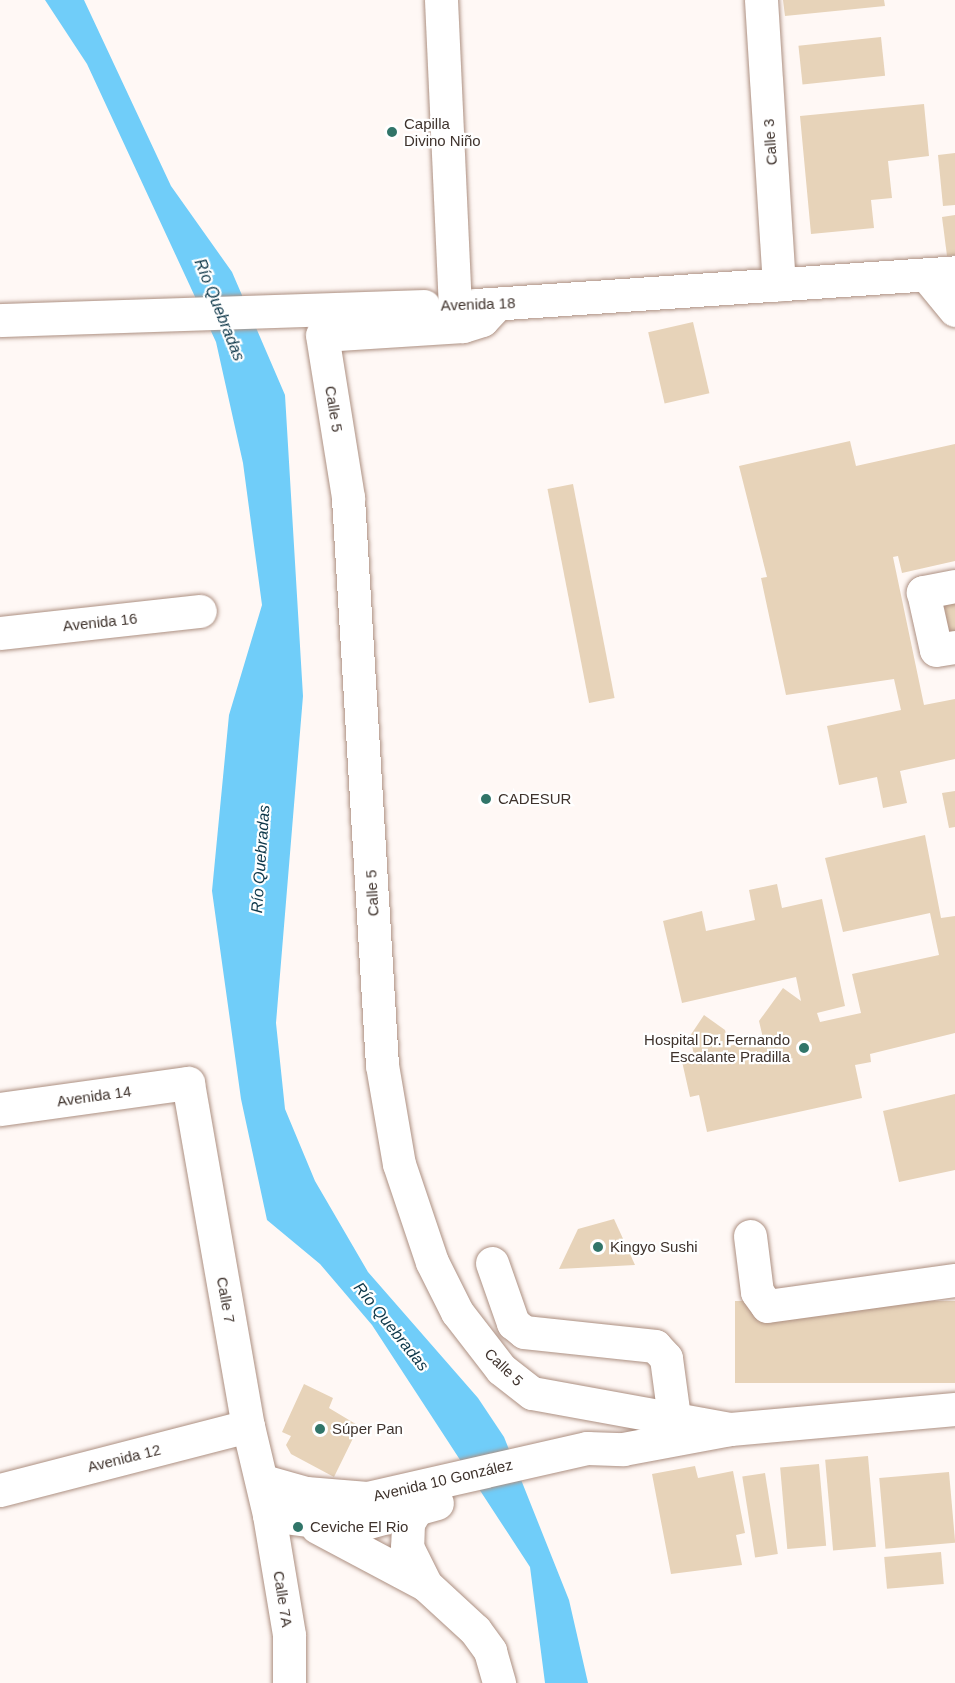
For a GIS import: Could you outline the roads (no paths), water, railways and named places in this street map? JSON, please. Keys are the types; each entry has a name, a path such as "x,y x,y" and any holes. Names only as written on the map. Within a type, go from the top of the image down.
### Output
{"street":[{"path":"441,0 455,305"},
{"name":"Calle 3","path":"761,0 779,284"},
{"path":"941,274 955,310"},
{"name":"Avenida 18","path":"0,320 497,304 941,274"},
{"name":"Calle 5","path":"497,304 482,320 463,326 322,335 348,498 382,1065 399,1164 432,1262 476,1339 532,1393 730,1429"},
{"path":"955,586 923,592 936,650 955,647"},
{"name":"Avenida 16","path":"0,633 200,611"},
{"name":"Avenida 14","path":"0,1109 188,1083"},
{"name":"Calle 7","path":"188,1083 248,1426 263,1481 269,1515"},
{"path":"750,1236 757,1292 767,1306 955,1280"},
{"path":"492,1263 513,1323 524,1332 655,1346 666,1358 674,1417"},
{"name":"Avenida 10 González","path":"269,1515 313,1525 354,1526 431,1498 557,1462 623,1449 730,1429 955,1409"},
{"name":"Avenida 12","path":"0,1490 248,1426"},
{"name":"Avenida 10 González","path":"263,1481 306,1493 367,1498 431,1498"},
{"path":"426,1585 407,1547 408,1523 431,1498"},
{"name":"Calle 7A","path":"269,1515 289,1635 289,1683"},
{"path":"313,1525 426,1585 475,1630 490,1651 499,1683"}],"water":[{"name":"Río Quebradas","path":"45,0 84,0 171,186 232,272 285,395 303,696 276,1023 285,1109 315,1181 368,1272 478,1398 504,1437 569,1600 588,1683 545,1683 530,1567 372,1325 320,1264 267,1220 241,1099 212,891 229,715 262,605 243,463 216,342 87,64"}],"place":[{"name":"Capilla Divino Niño","path":"392,132"},
{"name":"CADESUR","path":"486,799"},
{"name":"Hospital Dr. Fernando Escalante Pradilla","path":"804,1048"},
{"name":"Kingyo Sushi","path":"598,1247"},
{"name":"Súper Pan","path":"320,1429"},
{"name":"Ceviche El Rio","path":"298,1527"}]}
